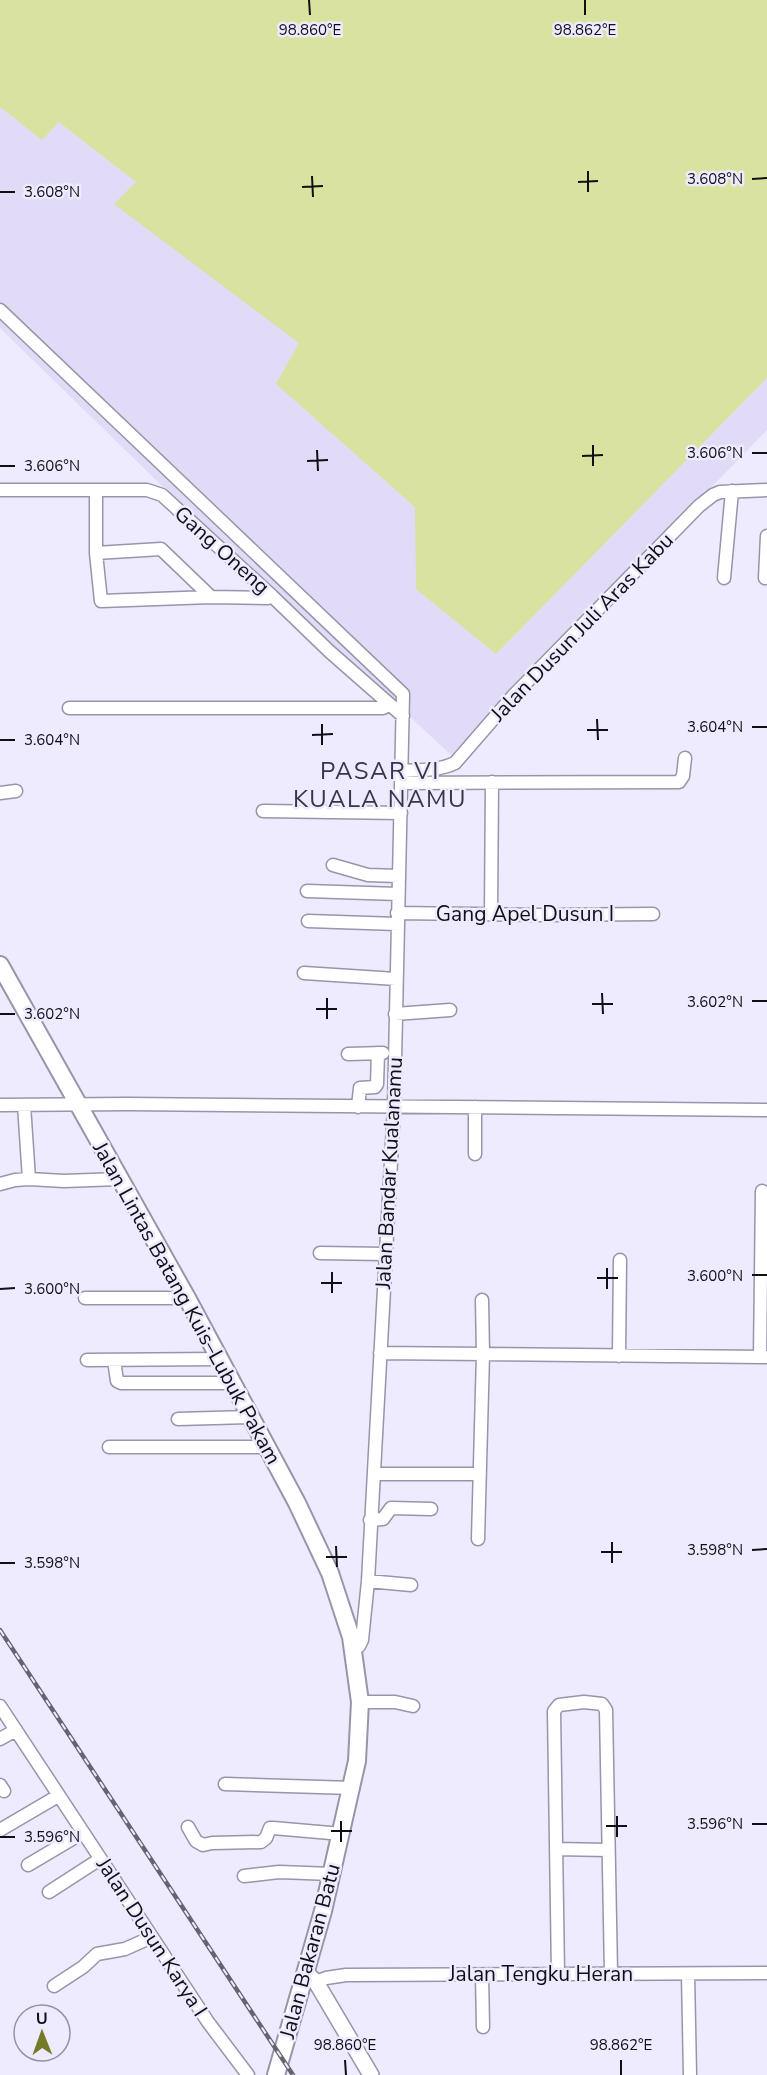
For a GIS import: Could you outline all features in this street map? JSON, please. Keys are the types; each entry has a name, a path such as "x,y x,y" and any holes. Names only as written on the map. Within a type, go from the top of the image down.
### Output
{"highway":[{"name":"Jalan Lintas Batang Kuis–Lubuk Pakam","path":"0,965 187,1298 307,1524 330,1573 354,1649"},
{"name":"Jalan Bakaran Batu","path":"276,2075 311,1977 357,1761 360,1702 354,1649"}],"main road":[{"path":"311,1977 371,2075"}],"street":[{"name":"Jalan Bandar Kualanamu","path":"0,310 403,694 394,1107 384,1254 368,1581 362,1640 354,1649"},
{"name":"Gang Oneng","path":"0,490 147,490 162,495 329,651 403,716"},
{"path":"96,490 96,553 101,601 212,597 268,598 272,596"},
{"name":"Jalan Dusun Juli Aras Kabu","path":"431,776 455,763 514,695 673,531 713,495 732,491 767,490"},
{"path":"724,578 732,491"},
{"path":"765,578 767,536"},
{"path":"96,553 160,549 212,597"},
{"path":"69,708 383,708 389,705"},
{"path":"401,777 431,776 492,782 679,782 683,776 685,758"},
{"path":"491,914 492,782"},
{"path":"0,793 16,791"},
{"path":"263,811 401,813"},
{"path":"333,865 368,875 398,876"},
{"path":"307,891 398,894"},
{"name":"Gang Apel Dusun I","path":"308,921 491,914 653,914"},
{"path":"304,973 396,979"},
{"path":"395,1014 450,1010"},
{"path":"358,1107 360,1088 375,1087 377,1084 378,1053"},
{"path":"348,1054 395,1053"},
{"path":"377,1072 394,1072"},
{"path":"0,1105 767,1110"},
{"path":"24,1105 30,1179"},
{"path":"475,1107 475,1154"},
{"path":"0,1184 30,1179 64,1181 119,1179"},
{"path":"380,1353 764,1357 762,1191"},
{"path":"320,1253 384,1254"},
{"path":"619,1356 620,1260"},
{"path":"86,1298 187,1298"},
{"path":"478,1539 483,1354 482,1300"},
{"path":"87,1360 220,1359"},
{"path":"114,1360 117,1381 122,1383 233,1383"},
{"path":"178,1419 249,1417"},
{"path":"109,1447 266,1447"},
{"path":"374,1474 480,1474"},
{"path":"370,1520 383,1519 391,1508 431,1509"},
{"path":"368,1581 411,1585"},
{"path":"360,1702 394,1702 413,1706"},
{"path":"558,1974 555,1711 559,1705 584,1702 602,1704 606,1710 611,1973"},
{"name":"Jalan Dusun Karya I","path":"0,1706 208,2022 248,2075"},
{"path":"0,1739 16,1730"},
{"path":"225,1784 352,1788"},
{"path":"0,1830 58,1796"},
{"path":"188,1827 196,1841 203,1845 261,1842 267,1838 270,1828 342,1834"},
{"path":"28,1865 82,1833"},
{"path":"556,1849 608,1850"},
{"path":"49,1892 100,1859"},
{"path":"244,1876 279,1872 332,1874"},
{"path":"54,1986 83,1967 97,1953 125,1949 152,1937"},
{"name":"Jalan Tengku Heran","path":"311,1977 767,1973"},
{"path":"688,1974 690,2075"},
{"path":"482,1975 483,2027"}],"shaded area":[{"path":"0,0 767,0 767,430 451,755 158,482 0,328"}],"green space":[{"path":"0,0 767,0 767,378 496,654 416,589 415,507 276,384 299,343 114,204 136,182 59,122 42,140 0,107"}],"railway":[{"path":"0,1630 293,2075"}],"district":[{"name":"PASAR VI KUALA NAMU","path":"380,785"}]}
